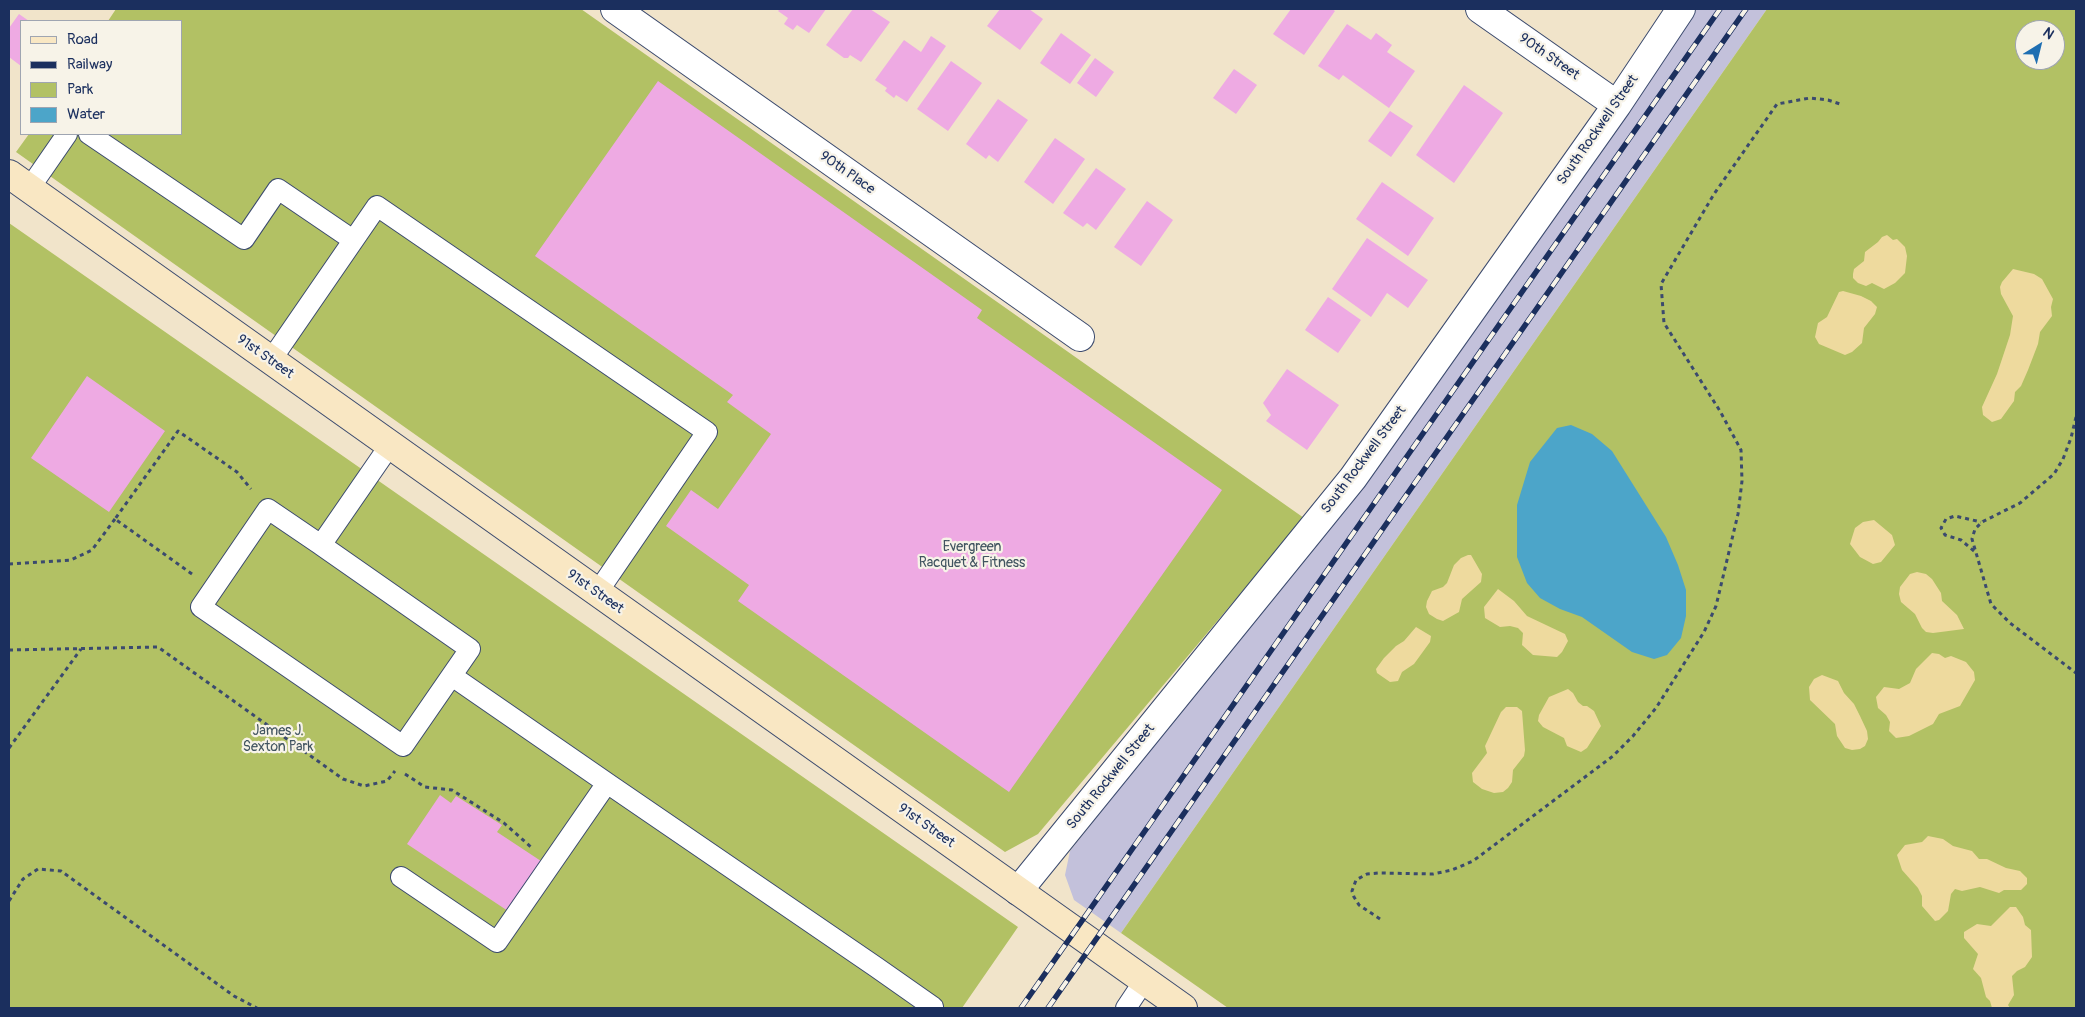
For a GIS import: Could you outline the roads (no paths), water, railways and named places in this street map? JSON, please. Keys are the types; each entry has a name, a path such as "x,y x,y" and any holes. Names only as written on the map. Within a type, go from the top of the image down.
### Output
{"street":[{"name":"90th Place","path":"615,9 1080,337"},
{"name":"90th Street","path":"1480,9 1617,105"},
{"name":"South Rockwell Street","path":"1018,891 1353,478 1617,105 1682,9"},
{"name":"91st Street","path":"19,182 1183,1008"}],"lane":[{"path":"19,182 66,135"},
{"path":"90,135 244,240 278,189 353,240"},
{"path":"271,360 376,206 707,432 597,593"},
{"path":"320,545 390,445"},
{"path":"268,509 470,648 452,676 403,746 201,607 268,509"},
{"path":"452,676 876,966 932,1008"},
{"path":"401,877 497,942 607,783"},
{"path":"1126,1008 1144,981"}],"water":[{"path":"1571,425 1592,434 1612,451 1666,537 1678,565 1686,590 1686,616 1681,638 1667,655 1654,659 1632,652 1582,617 1560,609 1540,598 1527,583 1517,557 1517,505 1530,462 1557,428"}],"railway":[{"path":"1021,1008 1720,9"},
{"path":"1048,1008 1746,9"}],"park label":[{"name":"Evergreen Racquet & Fitness","path":"972,556"},
{"name":"James J. Sexton Park","path":"278,740"}]}
